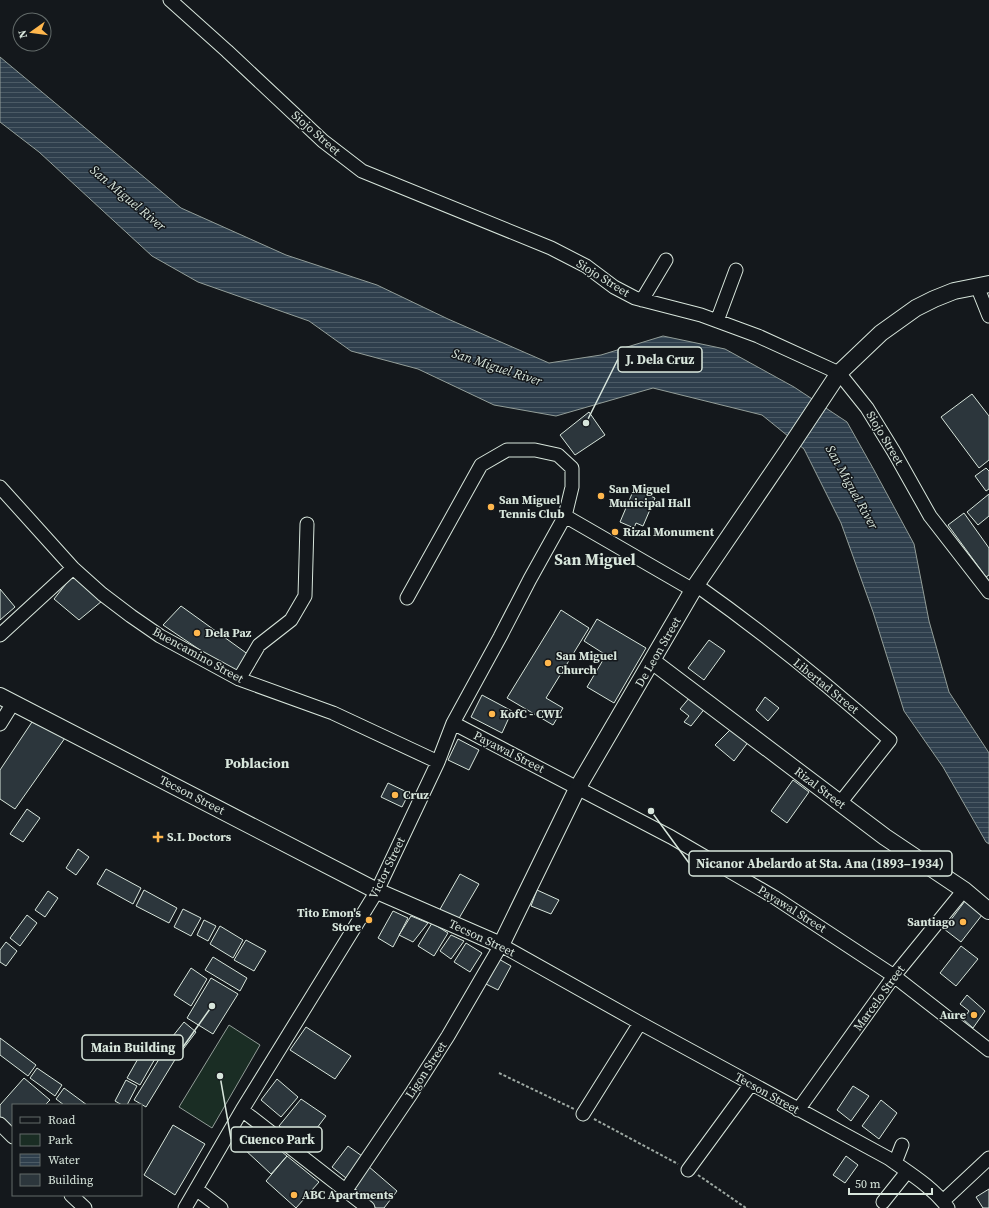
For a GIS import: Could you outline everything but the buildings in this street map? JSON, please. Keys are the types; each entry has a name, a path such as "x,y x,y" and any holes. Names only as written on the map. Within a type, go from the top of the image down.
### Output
{"main road":[{"name":"De Leon Street","path":"501,945 578,787 695,588 837,376 881,333 916,308 954,291 983,285"},
{"name":"Rizal Street","path":"652,661 885,837 964,890 989,911"},
{"name":"Tecson Street","path":"7,700 377,891 501,945"}],"street":[{"name":"Siojo Street","path":"170,0 323,141 362,171 551,248 586,266 614,287 635,298 701,315 758,336 837,376 867,408 930,516 989,592"},
{"path":"642,300 666,260"},
{"path":"717,321 736,270"},
{"path":"983,285 989,316"},
{"name":"Victor Street","path":"185,1208 242,1110 377,891 438,762 453,723 565,516 572,487 572,468 558,455 535,450 507,450 481,465 407,598"},
{"name":"Buencamino Street","path":"0,487 73,568 102,594 160,636 239,679 333,713 438,762"},
{"name":"Libertad Street","path":"565,516 695,588 744,619 851,706 890,740 840,803"},
{"path":"239,679 259,645 291,620 305,596 307,524"},
{"path":"0,636 73,568"},
{"path":"0,724 7,700"},
{"name":"Payawal Street","path":"453,723 578,787 671,837 774,897 894,976 989,1050"},
{"name":"Marcelo Street","path":"798,1110 894,976 964,890"},
{"name":"Tecson Street","path":"501,945 798,1110 888,1158 925,1185 945,1205"},
{"name":"Ligon Street","path":"346,1190 448,1036 501,945"},
{"path":"583,1114 640,1023"},
{"path":"688,1170 751,1084"},
{"path":"242,1110 368,1208"},
{"path":"0,1124 12,1136"},
{"path":"895,1163 902,1145"},
{"path":"945,1205 989,1158"},
{"path":"883,1202 907,1172"},
{"path":"196,1189 221,1208"}],"path":[{"path":"499,1073 665,1156 712,1184 746,1208"}],"green space":[{"path":"229,1025 260,1045 212,1128 179,1107"}],"water":[{"name":"San Miguel River","path":"0,57 181,208 286,255 377,285 448,319 549,363 601,355 663,336 725,349 794,387 847,422 914,544 929,621 949,692 989,753 989,844 986,842 943,767 904,711 873,612 841,523 804,449 762,415 653,388 556,416 494,405 418,369 351,351 309,321 198,282 152,256 39,152 0,122"}],"place":[{"name":"J. Dela Cruz","path":"586,423"},
{"name":"San Miguel Municipal Hall","path":"601,496"},
{"name":"San Miguel Tennis Club","path":"491,507"},
{"name":"Rizal Monument","path":"615,532"},
{"name":"Dela Paz","path":"197,633"},
{"name":"San Miguel Church","path":"548,663"},
{"name":"KofC - CWL","path":"492,714"},
{"name":"Cruz","path":"395,795"},
{"name":"Nicanor Abelardo at Sta. Ana (1893–1934)","path":"651,811"},
{"name":"S.I. Doctors","path":"158,837"},
{"name":"Tito Emon's Store","path":"369,920"},
{"name":"Santiago","path":"963,922"},
{"name":"Main Building","path":"212,1006"},
{"name":"Aure","path":"974,1015"},
{"name":"Cuenco Park","path":"220,1076"},
{"name":"ABC Apartments","path":"294,1195"}],"district":[{"name":"San Miguel","path":"595,559"},
{"name":"Poblacion","path":"257,763"}]}
